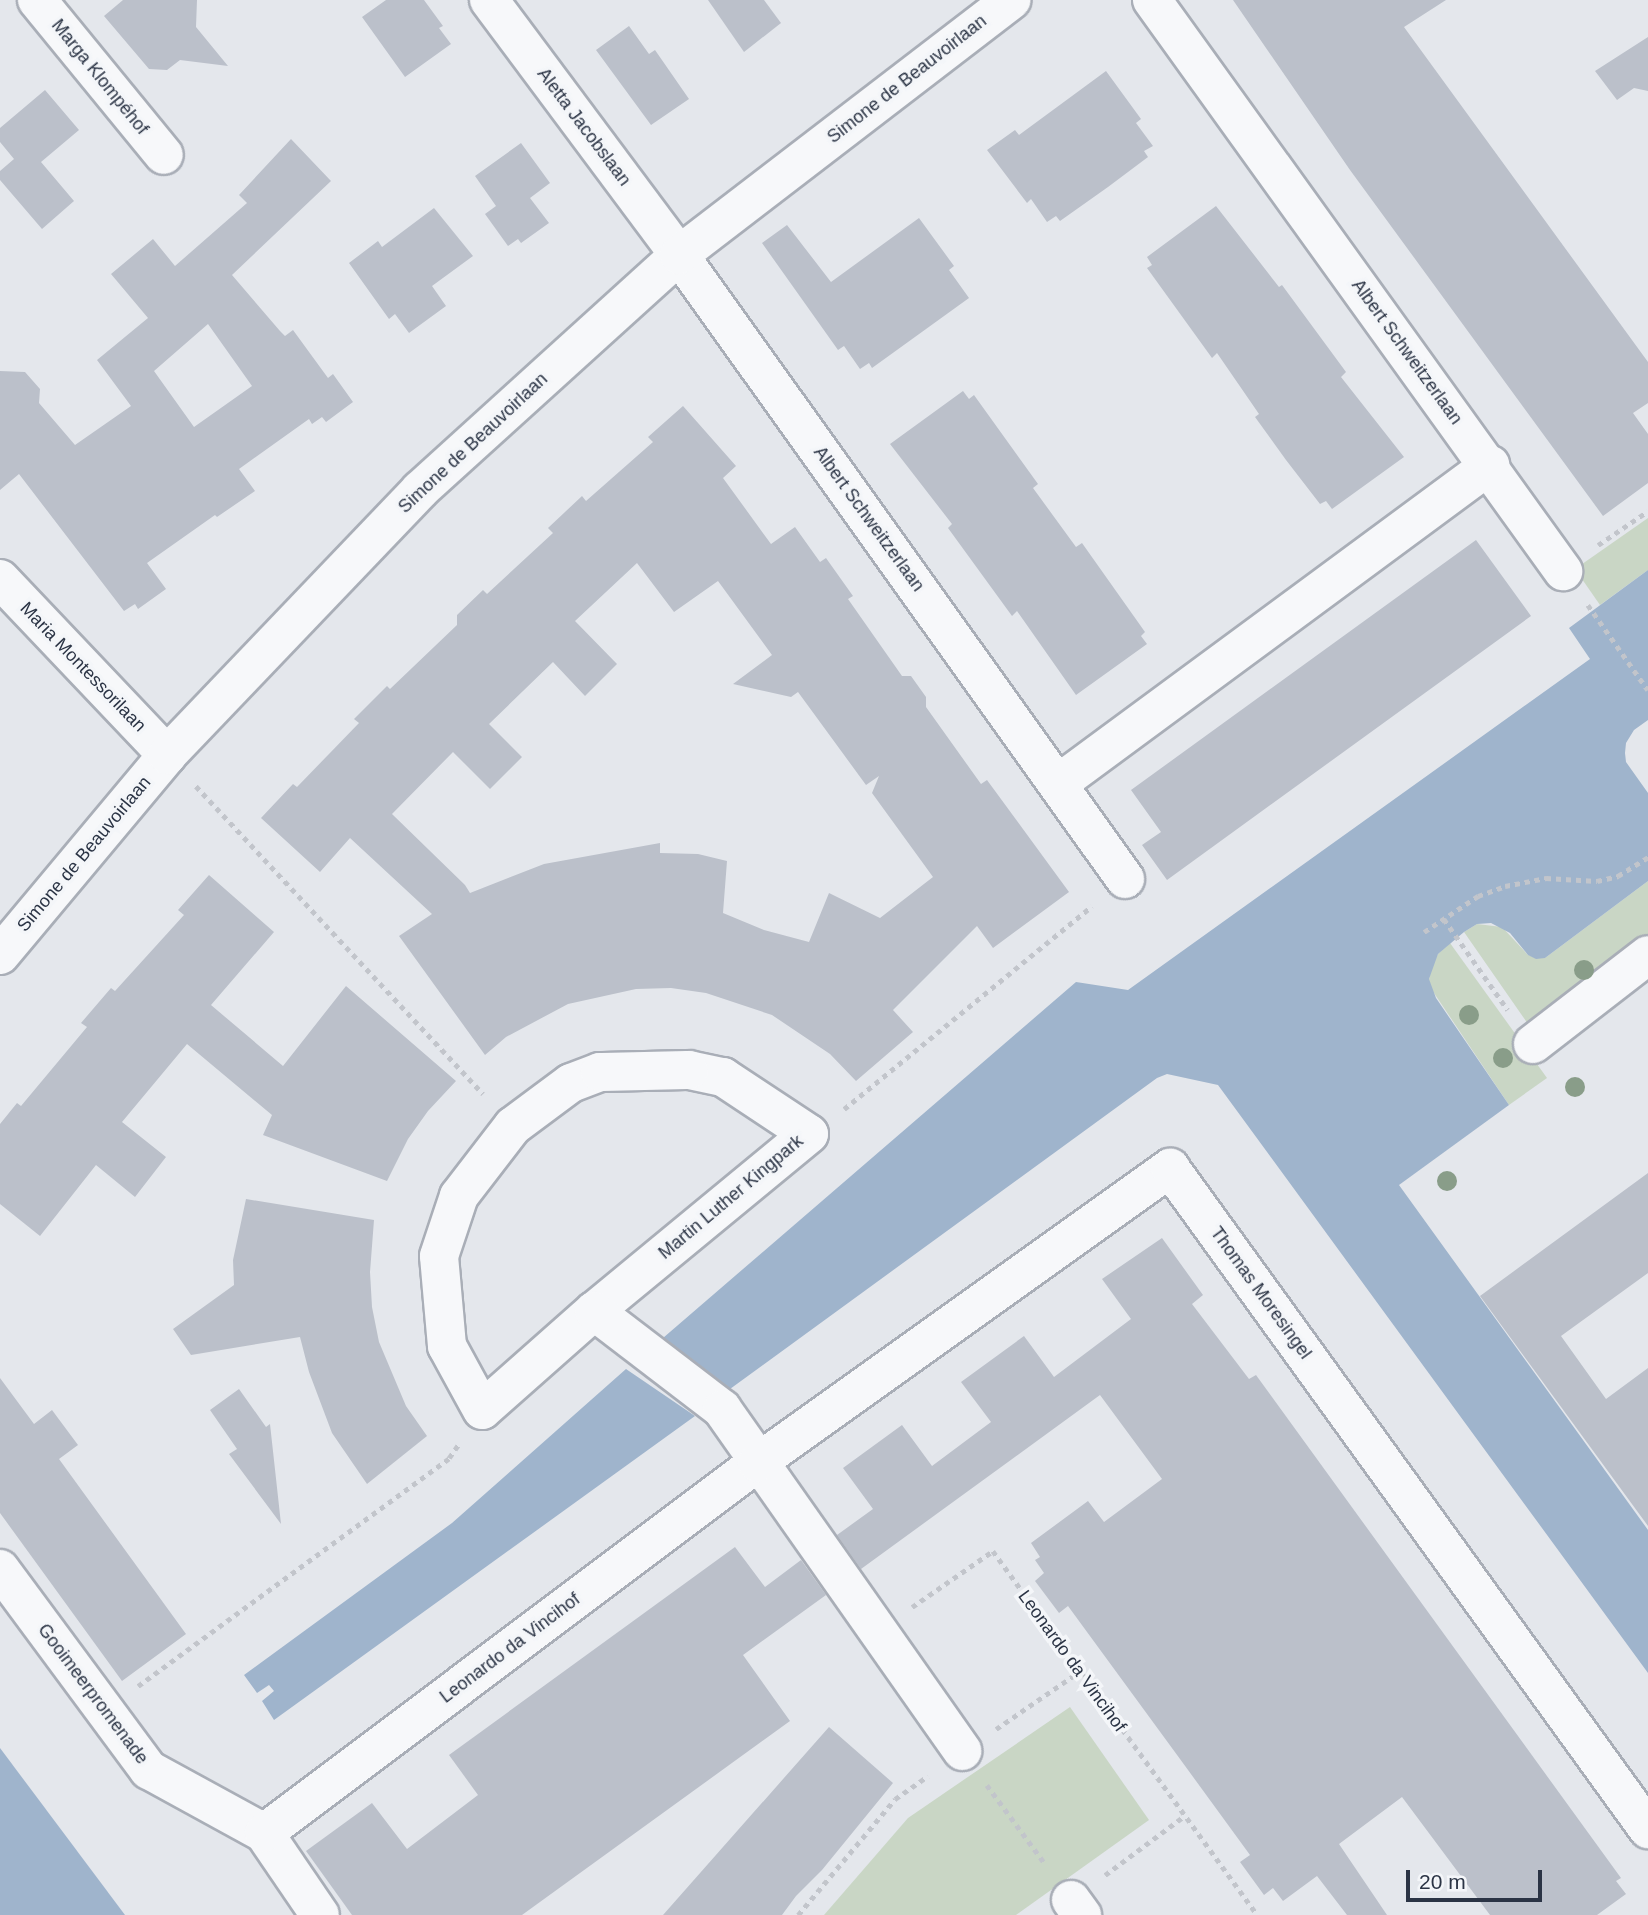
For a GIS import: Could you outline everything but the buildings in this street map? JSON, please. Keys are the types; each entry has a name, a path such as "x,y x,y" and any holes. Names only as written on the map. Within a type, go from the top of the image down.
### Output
{"street":[{"name":"Marga Klompéhof","path":"37,0 164,155"},
{"name":"Aletta Jacobslaan","path":"489,0 679,255"},
{"name":"Simone de Beauvoirlaan","path":"0,955 167,755 420,490 679,255 1011,0"},
{"name":"Albert Schweitzerlaan","path":"1152,0 1563,571"},
{"name":"Albert Schweitzerlaan","path":"679,255 1059,783 1125,879"},
{"path":"1059,783 1490,466"},
{"name":"Maria Montessorilaan","path":"0,579 167,755"},
{"path":"1533,1044 1648,955"},
{"name":"Martin Luther Kingpark","path":"689,1070 723,1077 809,1134 594,1311 482,1410 447,1346 439,1255 459,1196 513,1126 571,1083 600,1073 689,1070"},
{"name":"Thomas Moresingel","path":"757,1462 1170,1168 1648,1829"},
{"path":"594,1311 722,1409 962,1751"},
{"name":"Leonardo da Vincihof","path":"264,1833 757,1462"},
{"name":"Gooimeerpromenade","path":"0,1569 149,1770 264,1833 320,1915"}],"path":[{"path":"1648,511 1563,571 1648,690"},
{"path":"167,755 513,1126"},
{"path":"1424,932 1478,896 1505,886 1546,877 1597,881 1618,876 1647,859"},
{"path":"809,1134 844,1109 1125,879"},
{"path":"1444,919 1478,969"},
{"path":"105,1710 449,1458 482,1410"},
{"name":"Leonardo da Vincihof","path":"876,1631 993,1551 1256,1915"},
{"path":"962,1751 1077,1907 1184,1817"}],"green space":[{"path":"1648,518 1648,570 1600,605 1575,569"},
{"path":"1648,881 1648,938 1528,1024 1464,932 1477,924 1502,927 1528,955 1545,958"},
{"path":"1450,943 1547,1078 1509,1105 1432,990 1429,980 1431,967 1438,954"},
{"path":"1070,1707 1149,1820 1016,1915 824,1915 908,1818"}],"water":[{"path":"1648,570 1648,720 1634,730 1626,743 1625,753 1626,762 1648,793 1648,881 1545,958 1536,959 1528,955 1510,933 1491,923 1477,924 1438,954 1429,979 1436,998 1509,1105 1399,1185 1648,1530 1648,1673 1218,1085 1167,1074 1157,1078 730,1389 663,1338 1076,982 1128,990 1590,659 1569,628"},
{"path":"626,1369 695,1416 274,1720 262,1701 274,1691 269,1685 257,1693 244,1675 452,1523"},
{"path":"0,1748 125,1915 0,1915"}]}
